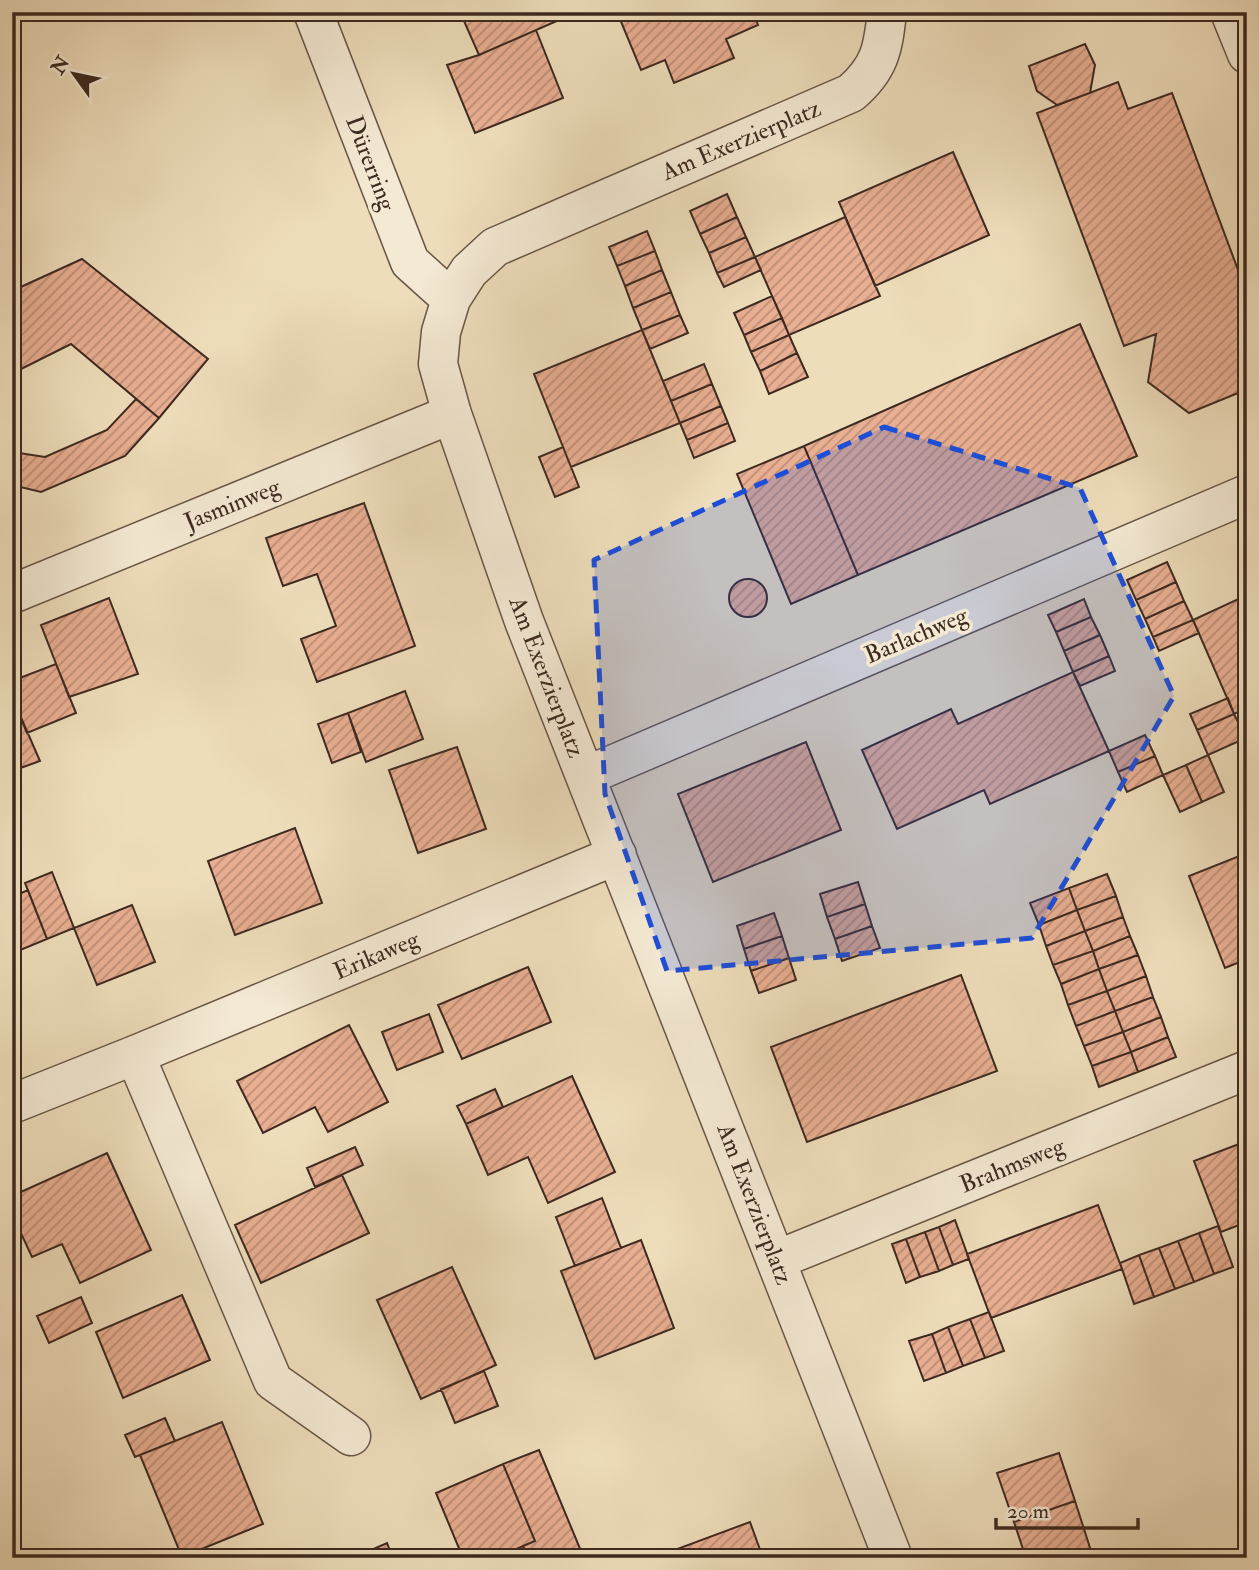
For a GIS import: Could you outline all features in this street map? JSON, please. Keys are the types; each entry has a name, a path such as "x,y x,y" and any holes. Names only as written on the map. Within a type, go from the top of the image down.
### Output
{"street":[{"name":"Dürerring","path":"313,12 410,262 452,299"},
{"name":"Am Exerzierplatz","path":"887,12 882,48 875,65 865,81 850,93 495,247 470,271 452,299 441,332 438,364 452,414 524,621 893,1558"},
{"path":"1230,12 1247,54"},
{"name":"Jasminweg","path":"12,594 452,414"},
{"name":"Barlachweg","path":"586,776 1247,494"},
{"name":"Erikaweg","path":"12,1104 617,855"},
{"path":"135,1055 273,1381 351,1436"},
{"name":"Brahmsweg","path":"776,1260 1247,1070"}],"highlighted area":[{"path":"884,427 1080,488 1174,696 1032,938 667,971 605,794 594,560"}],"building":[{"path":"460,12 504,12 506,17 516,12 564,12 566,17 479,55"},
{"path":"617,12 753,12 758,25 726,39 734,58 674,83 665,60 641,70"},
{"path":"536,30 563,98 475,133 447,65 479,55"},
{"path":"1085,44 1095,65 1090,93 1057,105 1037,91 1029,66"},
{"path":"1118,82 1128,109 1172,93 1247,294 1247,374 1243,391 1189,413 1148,382 1156,334 1124,346 1037,113"},
{"path":"953,152 989,235 875,286 839,202"},
{"path":"727,194 737,217 700,234 690,211"},
{"path":"737,217 746,237 709,253 700,234"},
{"path":"845,217 880,296 789,335 755,257"},
{"path":"647,231 655,251 617,266 609,247"},
{"path":"746,237 755,257 717,273 709,253"},
{"path":"655,251 662,270 625,286 617,266"},
{"path":"755,257 761,270 724,287 717,273"},
{"path":"82,259 208,359 159,418 71,344 15,372 12,385 12,291"},
{"path":"662,270 671,292 633,308 625,286"},
{"path":"671,292 680,315 642,330 633,308"},
{"path":"772,296 782,318 744,335 734,313"},
{"path":"680,315 688,333 650,349 642,330"},
{"path":"782,318 789,335 751,352 744,335"},
{"path":"1080,324 1137,456 858,575 804,446"},
{"path":"642,330 680,423 571,467 534,374"},
{"path":"789,335 797,353 760,371 751,352"},
{"path":"797,353 808,377 769,394 760,371"},
{"path":"704,364 712,384 671,401 663,381"},
{"path":"712,384 721,406 680,423 671,401"},
{"path":"136,399 159,418 125,456 41,492 12,485 12,452 45,457 107,430"},
{"path":"721,406 728,423 687,440 680,423"},
{"path":"728,423 735,441 694,458 687,440"},
{"path":"804,446 858,575 791,604 737,474"},
{"path":"563,447 579,487 555,497 539,457"},
{"path":"364,503 415,646 317,682 301,639 336,626 317,574 283,586 266,538"},
{"path":"1167,562 1176,582 1136,600 1127,580"},
{"path":"748,579 761,585 767,598 761,611 748,617 735,611 729,598 735,585"},
{"path":"1176,582 1184,601 1145,619 1136,600"},
{"path":"1247,595 1247,708 1234,714 1193,620"},
{"path":"109,598 138,674 69,697 41,625"},
{"path":"1084,599 1091,617 1056,632 1048,615"},
{"path":"1184,601 1193,620 1153,637 1145,619"},
{"path":"1091,617 1100,635 1064,651 1056,632"},
{"path":"1193,620 1199,633 1159,651 1153,637"},
{"path":"1100,635 1109,656 1073,672 1064,651"},
{"path":"1109,656 1115,671 1080,686 1073,672"},
{"path":"56,664 76,713 27,733 12,697 12,681"},
{"path":"1073,672 1109,751 990,804 984,790 897,829 862,750 951,709 958,724"},
{"path":"405,691 423,739 366,762 348,713"},
{"path":"12,697 40,761 12,771"},
{"path":"1228,698 1234,714 1197,730 1190,714"},
{"path":"348,713 361,752 332,763 318,724"},
{"path":"1234,714 1246,738 1208,755 1197,730"},
{"path":"1145,735 1155,756 1118,772 1109,751"},
{"path":"806,742 841,830 713,882 678,794"},
{"path":"457,747 486,829 418,853 389,770"},
{"path":"1208,755 1224,792 1202,802 1186,765"},
{"path":"1155,756 1163,775 1127,792 1118,772"},
{"path":"1186,765 1202,802 1180,812 1163,775"},
{"path":"295,828 322,903 235,935 208,861"},
{"path":"1247,853 1247,959 1225,968 1189,876"},
{"path":"52,872 74,928 47,939 25,883"},
{"path":"1107,874 1116,896 1077,910 1069,888"},
{"path":"858,882 865,904 827,917 820,894"},
{"path":"1069,888 1077,910 1039,925 1030,903"},
{"path":"28,890 47,939 18,951 12,937 12,897"},
{"path":"1116,896 1123,917 1085,931 1077,910"},
{"path":"865,904 872,926 835,939 827,917"},
{"path":"132,905 155,962 97,985 74,928"},
{"path":"1077,910 1085,931 1046,946 1039,925"},
{"path":"774,913 782,936 744,949 737,926"},
{"path":"1123,917 1130,936 1093,951 1085,931"},
{"path":"872,926 880,948 842,961 835,939"},
{"path":"1085,931 1093,951 1053,965 1046,946"},
{"path":"782,936 789,958 751,971 744,949"},
{"path":"1130,936 1138,955 1099,969 1093,951"},
{"path":"1093,951 1099,969 1061,984 1053,965"},
{"path":"1138,955 1146,976 1107,991 1099,969"},
{"path":"789,958 796,980 759,993 751,971"},
{"path":"528,967 551,1022 462,1059 438,1005"},
{"path":"1099,969 1107,991 1068,1005 1061,984"},
{"path":"961,975 997,1071 807,1142 771,1047"},
{"path":"1146,976 1153,997 1115,1011 1107,991"},
{"path":"1107,991 1115,1011 1076,1026 1068,1005"},
{"path":"1153,997 1161,1017 1123,1032 1115,1011"},
{"path":"1115,1011 1123,1032 1084,1046 1076,1026"},
{"path":"429,1014 443,1052 397,1070 382,1032"},
{"path":"1161,1017 1168,1037 1131,1052 1123,1032"},
{"path":"349,1025 388,1102 328,1132 315,1107 263,1133 237,1081"},
{"path":"1123,1032 1131,1052 1092,1066 1084,1046"},
{"path":"1168,1037 1176,1057 1138,1072 1131,1052"},
{"path":"1131,1052 1138,1072 1099,1087 1092,1066"},
{"path":"572,1076 615,1172 548,1203 528,1157 488,1175 466,1124"},
{"path":"495,1089 503,1107 466,1124 457,1106"},
{"path":"1247,1141 1247,1222 1221,1232 1194,1161"},
{"path":"355,1147 363,1165 315,1187 307,1168"},
{"path":"107,1153 151,1250 80,1283 62,1244 32,1257 12,1214 12,1196"},
{"path":"342,1175 369,1233 261,1283 235,1225"},
{"path":"602,1198 621,1248 575,1266 556,1217"},
{"path":"1098,1205 1122,1269 991,1318 967,1254"},
{"path":"955,1220 969,1259 953,1265 939,1227"},
{"path":"1218,1226 1233,1267 1214,1274 1199,1233"},
{"path":"939,1227 953,1265 939,1271 925,1232"},
{"path":"925,1232 939,1271 920,1277 906,1239"},
{"path":"1199,1233 1214,1274 1194,1282 1178,1241"},
{"path":"906,1239 920,1277 906,1283 892,1244"},
{"path":"641,1240 674,1328 595,1359 561,1271"},
{"path":"1178,1241 1194,1282 1175,1289 1159,1248"},
{"path":"1159,1248 1175,1289 1154,1297 1139,1255"},
{"path":"1139,1255 1154,1297 1134,1304 1120,1263"},
{"path":"452,1267 496,1365 421,1399 377,1300"},
{"path":"182,1295 210,1360 123,1398 96,1332"},
{"path":"81,1297 92,1323 49,1343 37,1316"},
{"path":"989,1312 1004,1351 985,1358 970,1319"},
{"path":"970,1319 985,1358 963,1366 948,1327"},
{"path":"1247,1321 1247,1343 1240,1324"},
{"path":"948,1327 963,1366 946,1373 932,1334"},
{"path":"932,1334 946,1373 924,1381 909,1341"},
{"path":"484,1371 498,1406 455,1423 441,1389"},
{"path":"165,1418 175,1441 135,1457 125,1435"},
{"path":"222,1422 263,1524 182,1557 140,1455"},
{"path":"539,1450 581,1551 563,1558 528,1558 523,1546 535,1541 503,1464"},
{"path":"1059,1453 1075,1501 1014,1522 997,1473"},
{"path":"503,1464 535,1541 496,1558 463,1558 436,1493"},
{"path":"1075,1501 1091,1551 1072,1558 1026,1558 1014,1522"},
{"path":"750,1522 763,1558 662,1558 661,1555"},
{"path":"387,1543 393,1558 353,1558"},
{"path":"523,1546 528,1558 496,1558"},
{"path":"1091,1551 1094,1558 1072,1558"},
{"path":"999,1552 1002,1558 984,1558"}]}
